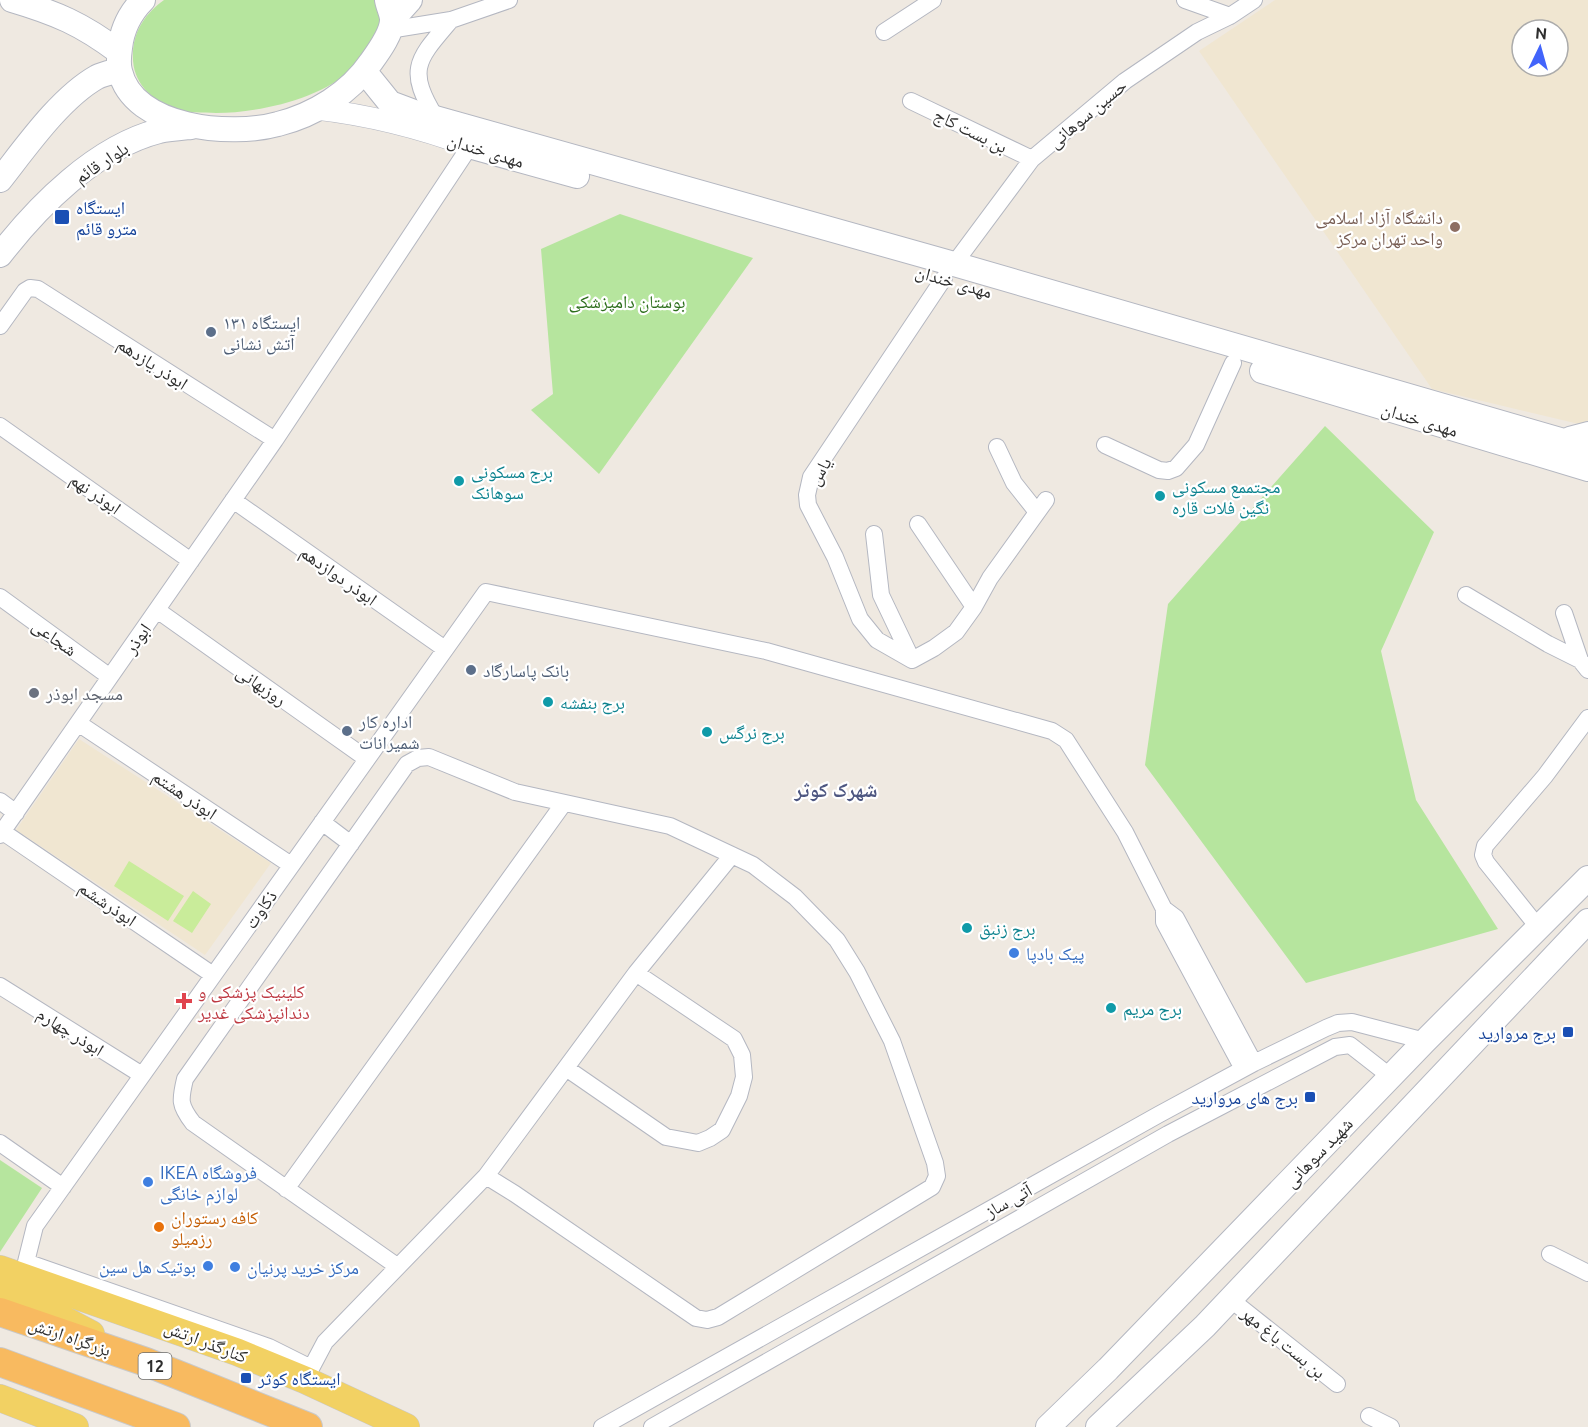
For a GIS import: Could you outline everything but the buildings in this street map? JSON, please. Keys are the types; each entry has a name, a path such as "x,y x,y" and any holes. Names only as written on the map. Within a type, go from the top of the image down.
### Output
{"highway":[{"name":"بزرگراه ارتش","path":"0,1312 146,1362 308,1427"},
{"path":"0,1362 176,1427"}],"main road":[{"path":"12,0 53,5 94,33 119,61"},
{"path":"143,0 127,20 121,36 119,61 127,88 137,100 154,112 196,126 224,130 253,129 298,118 336,98 365,72 385,41 389,17 410,0"},
{"path":"0,180 47,122 80,88 119,61"},
{"name":"مهدی خندان","path":"365,72 390,103 436,118 475,139 810,239 949,271 1578,441"},
{"name":"بلوار قائم","path":"0,255 47,202 72,179 101,158 133,141 159,131 196,126"},
{"name":"مهدی خندان","path":"949,271 1233,363 1588,468"},
{"name":"شهید سوهانی","path":"1048,1427 1108,1369 1425,1041 1588,878"},
{"name":"شهید سوهانی","path":"1098,1427 1230,1299 1588,921"},
{"name":"کنارگذر ارتش","path":"0,1269 308,1374 406,1427"},
{"path":"0,1286 146,1362"},
{"path":"1108,1369 1131,1397"},
{"path":"0,1398 75,1427"}],"street":[{"path":"389,17 451,20 510,0"},
{"path":"884,32 933,0"},
{"path":"1185,0 1230,16"},
{"name":"حسین سوهانی","path":"949,271 1032,159 1125,81 1197,32 1230,16 1254,0"},
{"path":"436,118 422,96 419,62 424,51 451,20"},
{"name":"بن بست کاج","path":"911,101 1032,159"},
{"name":"مهدی خندان","path":"316,109 475,139"},
{"name":"ابوذر","path":"1,833 275,440 475,139"},
{"name":"یاس","path":"912,660 877,640 860,619 835,557 808,505 807,495 811,477 949,271"},
{"name":"ابوذر یازدهم","path":"0,326 25,291 30,288 38,290 275,440"},
{"path":"1105,445 1159,470 1168,471 1176,468 1196,446 1233,363"},
{"name":"ابوذر نهم","path":"0,426 191,561"},
{"path":"1578,441 1588,430"},
{"path":"874,534 881,595 912,660 956,632 974,607 990,578 1042,506 1014,483 997,447"},
{"name":"ابوذر دوازدهم","path":"233,500 445,649"},
{"path":"918,524 974,607"},
{"name":"ذکاوت","path":"308,1374 268,1347 26,1262 35,1226 486,592 766,651 1052,731 1066,740 1125,832 1164,909 1176,918 1248,1066"},
{"path":"1466,595 1584,665"},
{"name":"شجاعی","path":"0,597 110,676"},
{"name":"روزبهانی","path":"157,610 367,759"},
{"path":"1564,613 1584,665"},
{"path":"1538,927 1486,862 1483,855 1485,846 1545,776 1588,718"},
{"name":"ابوذر هشتم","path":"78,723 291,865"},
{"path":"397,1266 193,1123 182,1108 181,1096 185,1079 408,764 418,758 429,757 515,792 670,826 753,865 795,897 837,940 892,1041 935,1163 937,1176 932,1187 718,1317 707,1320 696,1318 486,1176"},
{"path":"0,801 16,813"},
{"path":"286,1188 564,803"},
{"path":"322,822 351,844"},
{"name":"ابوذرششم","path":"1,833 213,975"},
{"path":"308,1374 325,1342 486,1176 636,973 732,855"},
{"path":"566,1068 666,1137 698,1143 722,1130 739,1096 744,1077 742,1055 734,1039 636,973"},
{"name":"ابوذر چهارم","path":"0,986 142,1075"},
{"name":"آتی ساز","path":"610,1425 1158,1115 1248,1066 1338,1023 1352,1022 1425,1041"},
{"name":"آتی ساز","path":"652,1427 1168,1134 1335,1047 1343,1044 1350,1045 1391,1077"},
{"path":"1158,1115 1168,1134"},
{"path":"0,1143 63,1187"},
{"path":"1550,1254 1588,1273"},
{"name":"بن بست باغ مهر","path":"1230,1299 1337,1384"},
{"path":"1369,1416 1391,1427"}],"shaded area":[{"name":"دانشگاه آزاد اسلامی واحد تهران مرکز","path":"1275,0 1588,0 1588,421 1579,424 1432,389 1199,51"},
{"path":"79,739 271,863 205,955 16,830"}],"green space":[{"path":"164,0 378,0 380,20 375,36 354,67 324,89 269,107 233,112 190,112 180,111 157,100 144,88 135,72 133,52 136,36 147,16"},
{"name":"بوستان دامپزشکی","path":"620,214 753,258 599,474 531,410 553,394 541,249"},
{"path":"1325,426 1434,532 1381,651 1416,800 1498,929 1306,983 1145,765 1168,604"},
{"path":"129,861 184,896 168,921 114,886"},
{"path":"193,891 211,904 192,933 173,921"},
{"path":"0,1160 42,1188 0,1252"}],"place":[{"name":"ایستگاه مترو قائم","path":"62,217"},
{"name":"دانشگاه آزاد اسلامی واحد تهران مرکز","path":"1455,227"},
{"name":"ایستگاه ۱۳۱ آتش نشانی","path":"211,332"},
{"name":"برج مسکونی سوهانک","path":"459,481"},
{"name":"مجتممع مسکونی نگین فلات قاره","path":"1160,496"},
{"name":"بانک پاسارگاد","path":"471,670"},
{"name":"مسجد ابوذر","path":"34,693"},
{"name":"برج بنفشه","path":"548,702"},
{"name":"اداره کار شمیرانات","path":"347,731"},
{"name":"برج نرگس","path":"707,732"},
{"name":"برج زنبق","path":"967,928"},
{"name":"پیک بادپا","path":"1014,953"},
{"name":"کلینیک پزشکی و دندانپزشکی غدیر","path":"184,1001"},
{"name":"برج مریم","path":"1111,1008"},
{"name":"برج مروارید","path":"1568,1032"},
{"name":"برج های مروارید","path":"1310,1097"},
{"name":"IKEA فروشگاه لوازم خانگی","path":"148,1182"},
{"name":"کافه رستوران رزمیلو","path":"159,1227"},
{"name":"بوتیک هل سین","path":"208,1266"},
{"name":"مرکز خرید پرنیان","path":"235,1267"},
{"name":"ایستگاه کوثر","path":"246,1378"}],"district":[{"name":"شهرک کوثر","path":"836,789"}]}
